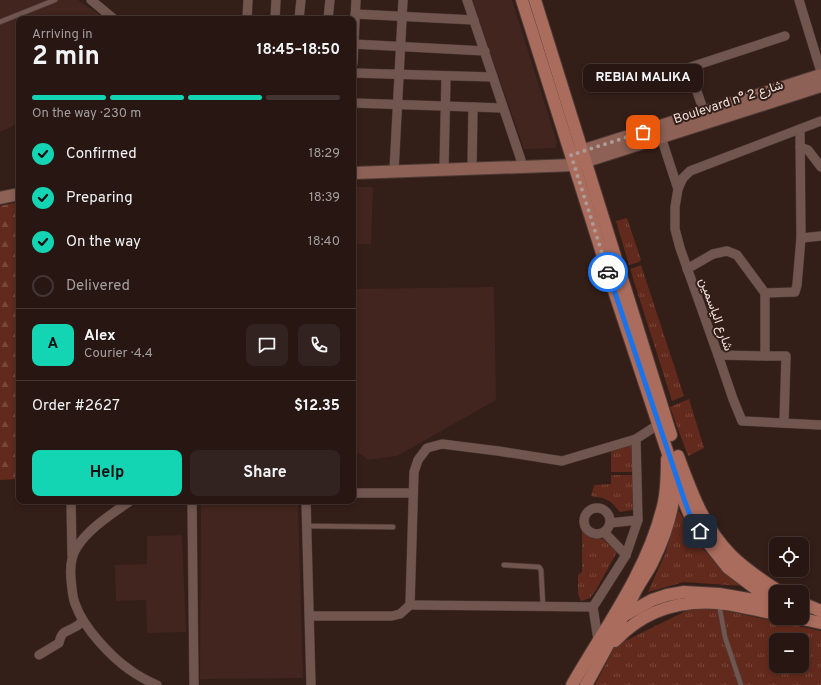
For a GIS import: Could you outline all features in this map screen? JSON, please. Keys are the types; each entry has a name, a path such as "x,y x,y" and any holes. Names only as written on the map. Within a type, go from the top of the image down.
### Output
{"main road":[{"path":"522,0 613,288 659,424 692,495 705,520 717,538 735,559 770,585"},
{"path":"535,0 584,156 672,450 675,472 674,495 665,532 652,564 586,685"},
{"name":"Boulevard n° شارع 2","path":"523,166 560,166 572,160 704,112 821,73"},
{"name":"Boulevard n° شارع 2","path":"584,156 661,137 821,86"},
{"path":"356,173 523,166"},
{"path":"0,198 16,195"},
{"path":"572,685 598,640 614,617 654,536 663,509 672,450"},
{"path":"675,472 691,518 708,544 728,568 769,601"},
{"path":"598,640 625,614 652,600 667,595 684,592 719,594 769,605"},
{"path":"604,652 626,630 647,616 666,608 693,603 769,607"}],"street":[{"path":"91,0 110,16"},
{"path":"247,16 248,0"},
{"path":"275,16 276,0"},
{"path":"299,16 301,0"},
{"path":"328,16 330,0"},
{"path":"356,0 355,14 474,20"},
{"path":"394,171 403,0"},
{"path":"468,0 523,166"},
{"path":"799,0 821,73"},
{"path":"642,83 785,36"},
{"path":"356,44 484,51"},
{"path":"689,68 704,112"},
{"path":"356,73 493,77"},
{"path":"444,169 446,76"},
{"path":"356,103 503,108"},
{"path":"472,168 473,107"},
{"path":"678,189 682,178 690,171 821,121"},
{"path":"765,293 795,292 797,285 801,238 800,129"},
{"name":"شارع الياسمين","path":"661,137 678,189 675,207 675,229 687,269 742,421 821,425"},
{"path":"800,147 808,150 821,167"},
{"path":"801,238 821,236"},
{"path":"687,269 713,254 727,251 736,255 765,293 764,356"},
{"path":"718,355 786,356 784,423"},
{"path":"410,605 414,472 418,460 428,448 442,444 498,450 562,461 636,439 659,424"},
{"path":"604,652 598,640 593,607 626,555 638,520 636,439"},
{"path":"356,493 413,493"},
{"path":"71,504 71,574 75,605 83,621 118,661 131,671 157,685"},
{"path":"72,559 76,547 87,535 126,504"},
{"path":"192,504 194,685"},
{"path":"306,504 311,685"},
{"path":"593,508 602,509 609,514 610,523 607,530 604,532 596,534 588,530 584,523 586,514 593,508"},
{"path":"610,523 638,520"},
{"path":"604,532 626,555"},
{"path":"310,616 392,616 400,614 410,605 593,607"},
{"path":"39,655 59,643 61,635 64,631 74,628 83,621"}],"lane":[{"path":"0,22 55,0"},
{"path":"307,526 393,527"},
{"path":"504,565 539,567 541,570 543,606"},
{"path":"719,603 725,637 741,685"}],"shaded area":[{"path":"0,0 78,0 102,16 16,16 16,124 0,132"},
{"path":"472,0 512,0 557,142 556,148 524,149"},
{"path":"356,187 373,187 371,244 356,244"},
{"path":"494,287 496,400 397,456 368,460 359,453 356,453 356,289"},
{"path":"201,504 298,504 303,678 200,679"},
{"path":"182,535 186,632 147,633 146,600 116,601 115,565 147,564 147,536"}],"green space":[{"path":"16,203 16,479 0,480 0,206"},
{"path":"627,218 641,260 629,265 616,221"},
{"path":"641,265 684,396 672,401 630,269"},
{"path":"689,399 704,448 688,456 670,407"},
{"path":"631,446 633,472 611,472 611,450"},
{"path":"611,475 633,475 633,510 620,512 611,502 603,498 591,496 594,485 611,484"},
{"path":"677,508 700,546 742,586 684,582 648,592 666,552"},
{"path":"582,527 592,539 603,539 617,552 596,590 590,598 581,601 578,594 578,575 582,572"},
{"path":"698,605 769,620 769,625 793,625 821,631 821,685 595,685 615,646"}],"way so far":[{"path":"608,272 571,155 643,132"}],"place":[{"name":"REBIAI MALIKA","path":"643,132"}],"route":[{"path":"608,272 684,499 691,518 700,531"}]}
